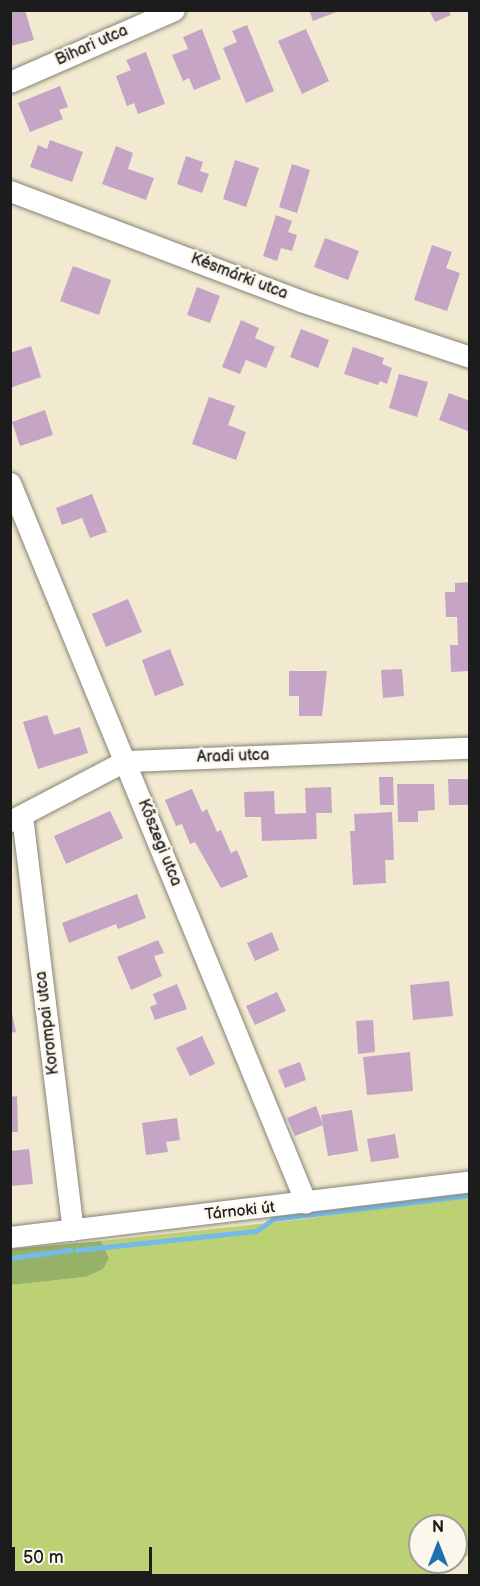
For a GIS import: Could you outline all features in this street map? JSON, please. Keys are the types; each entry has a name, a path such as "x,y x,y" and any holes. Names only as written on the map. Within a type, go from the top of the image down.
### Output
{"street":[{"name":"Bihari utca","path":"10,82 174,10"},
{"name":"Késmárki utca","path":"10,191 301,301 470,357"},
{"name":"Kőszegi utca","path":"10,483 306,1203"},
{"name":"Aradi utca","path":"16,819 125,761 470,748"},
{"name":"Korompai utca","path":"16,819 73,1230"},
{"name":"Tárnoki út","path":"10,1237 306,1203 470,1181"}],"green space":[{"path":"469,1193 469,1555 468,1514 408,1514 408,1574 437,1575 11,1575 10,1285 85,1277 109,1258 101,1241 304,1219"},
{"path":"101,1241 109,1258 103,1269 85,1277 11,1285 11,1249"}],"building":[{"path":"10,10 25,10 34,40 11,46"},
{"path":"309,10 339,10 339,11 313,21"},
{"path":"429,10 448,10 451,15 435,22"},
{"path":"247,25 274,91 246,103 223,48 237,42 232,31"},
{"path":"202,29 221,79 194,90 189,78 183,81 172,55 188,49 183,37"},
{"path":"306,29 329,81 302,94 278,41"},
{"path":"146,52 165,104 138,114 134,103 127,106 116,76 131,70 126,60"},
{"path":"60,86 68,107 59,110 63,119 30,132 18,103"},
{"path":"50,140 83,152 72,182 30,167 38,145 47,149"},
{"path":"116,146 133,153 128,169 154,178 146,200 102,184"},
{"path":"186,156 203,162 200,171 209,174 202,193 177,184"},
{"path":"235,160 259,168 246,207 223,199"},
{"path":"292,164 310,170 297,213 279,207"},
{"path":"276,215 292,221 288,232 297,235 292,251 281,248 277,261 263,256"},
{"path":"325,238 359,251 348,280 314,267"},
{"path":"432,245 452,252 446,268 460,273 447,311 414,300"},
{"path":"73,266 111,280 99,315 60,301"},
{"path":"197,287 220,296 210,323 187,315"},
{"path":"241,320 259,328 255,338 275,347 266,368 246,360 240,374 222,367"},
{"path":"301,329 329,340 318,368 290,357"},
{"path":"31,346 41,377 10,388 10,353"},
{"path":"353,347 384,358 382,364 392,368 387,384 380,381 378,385 344,374"},
{"path":"399,374 428,382 417,417 389,408"},
{"path":"449,393 470,401 468,431 439,420"},
{"path":"209,397 235,406 228,425 246,432 236,460 192,444"},
{"path":"45,410 53,435 20,446 12,422"},
{"path":"92,494 107,532 90,538 82,518 62,525 56,508"},
{"path":"470,582 470,671 451,672 450,645 458,645 457,617 446,617 445,592 455,592 455,583"},
{"path":"128,599 142,632 106,647 92,614"},
{"path":"170,649 184,685 155,696 142,660"},
{"path":"402,669 404,696 383,698 381,670"},
{"path":"289,671 327,671 322,716 299,716 299,696 289,696"},
{"path":"47,715 54,735 80,727 88,753 38,769 23,722"},
{"path":"379,777 393,777 394,805 380,805"},
{"path":"448,779 470,779 470,805 449,805"},
{"path":"397,784 434,784 435,810 418,811 418,822 398,822"},
{"path":"331,787 332,813 316,813 317,839 262,841 261,817 245,817 244,792 274,791 275,814 306,813 305,788"},
{"path":"192,789 202,812 207,809 217,832 221,830 231,853 237,850 248,877 221,888 195,842 190,844 182,824 176,826 165,800"},
{"path":"110,811 123,838 66,864 54,836"},
{"path":"392,812 394,860 385,860 386,883 353,885 350,831 355,831 354,814"},
{"path":"137,894 146,918 118,929 116,924 69,943 62,923"},
{"path":"272,932 279,950 255,961 247,943"},
{"path":"158,940 164,953 154,956 162,976 131,990 117,957"},
{"path":"449,981 453,1016 413,1020 410,985"},
{"path":"177,984 187,1009 155,1020 150,1007 157,1004 153,994"},
{"path":"277,992 286,1011 255,1025 246,1006"},
{"path":"10,1004 16,1032 10,1033"},
{"path":"373,1020 375,1052 358,1054 356,1021"},
{"path":"202,1036 215,1064 190,1076 176,1048"},
{"path":"410,1052 413,1091 367,1095 363,1057"},
{"path":"300,1062 306,1080 285,1088 278,1070"},
{"path":"17,1096 18,1132 10,1132 10,1097"},
{"path":"316,1106 323,1125 295,1136 287,1118"},
{"path":"352,1110 358,1151 328,1156 321,1115"},
{"path":"177,1118 180,1140 166,1142 168,1152 146,1155 142,1123"},
{"path":"395,1134 399,1158 371,1162 367,1139"},
{"path":"29,1149 33,1184 10,1186 10,1151"}],"waterway":[{"path":"77,1250 256,1231 273,1219 470,1195"},
{"path":"10,1258 70,1250"}]}
